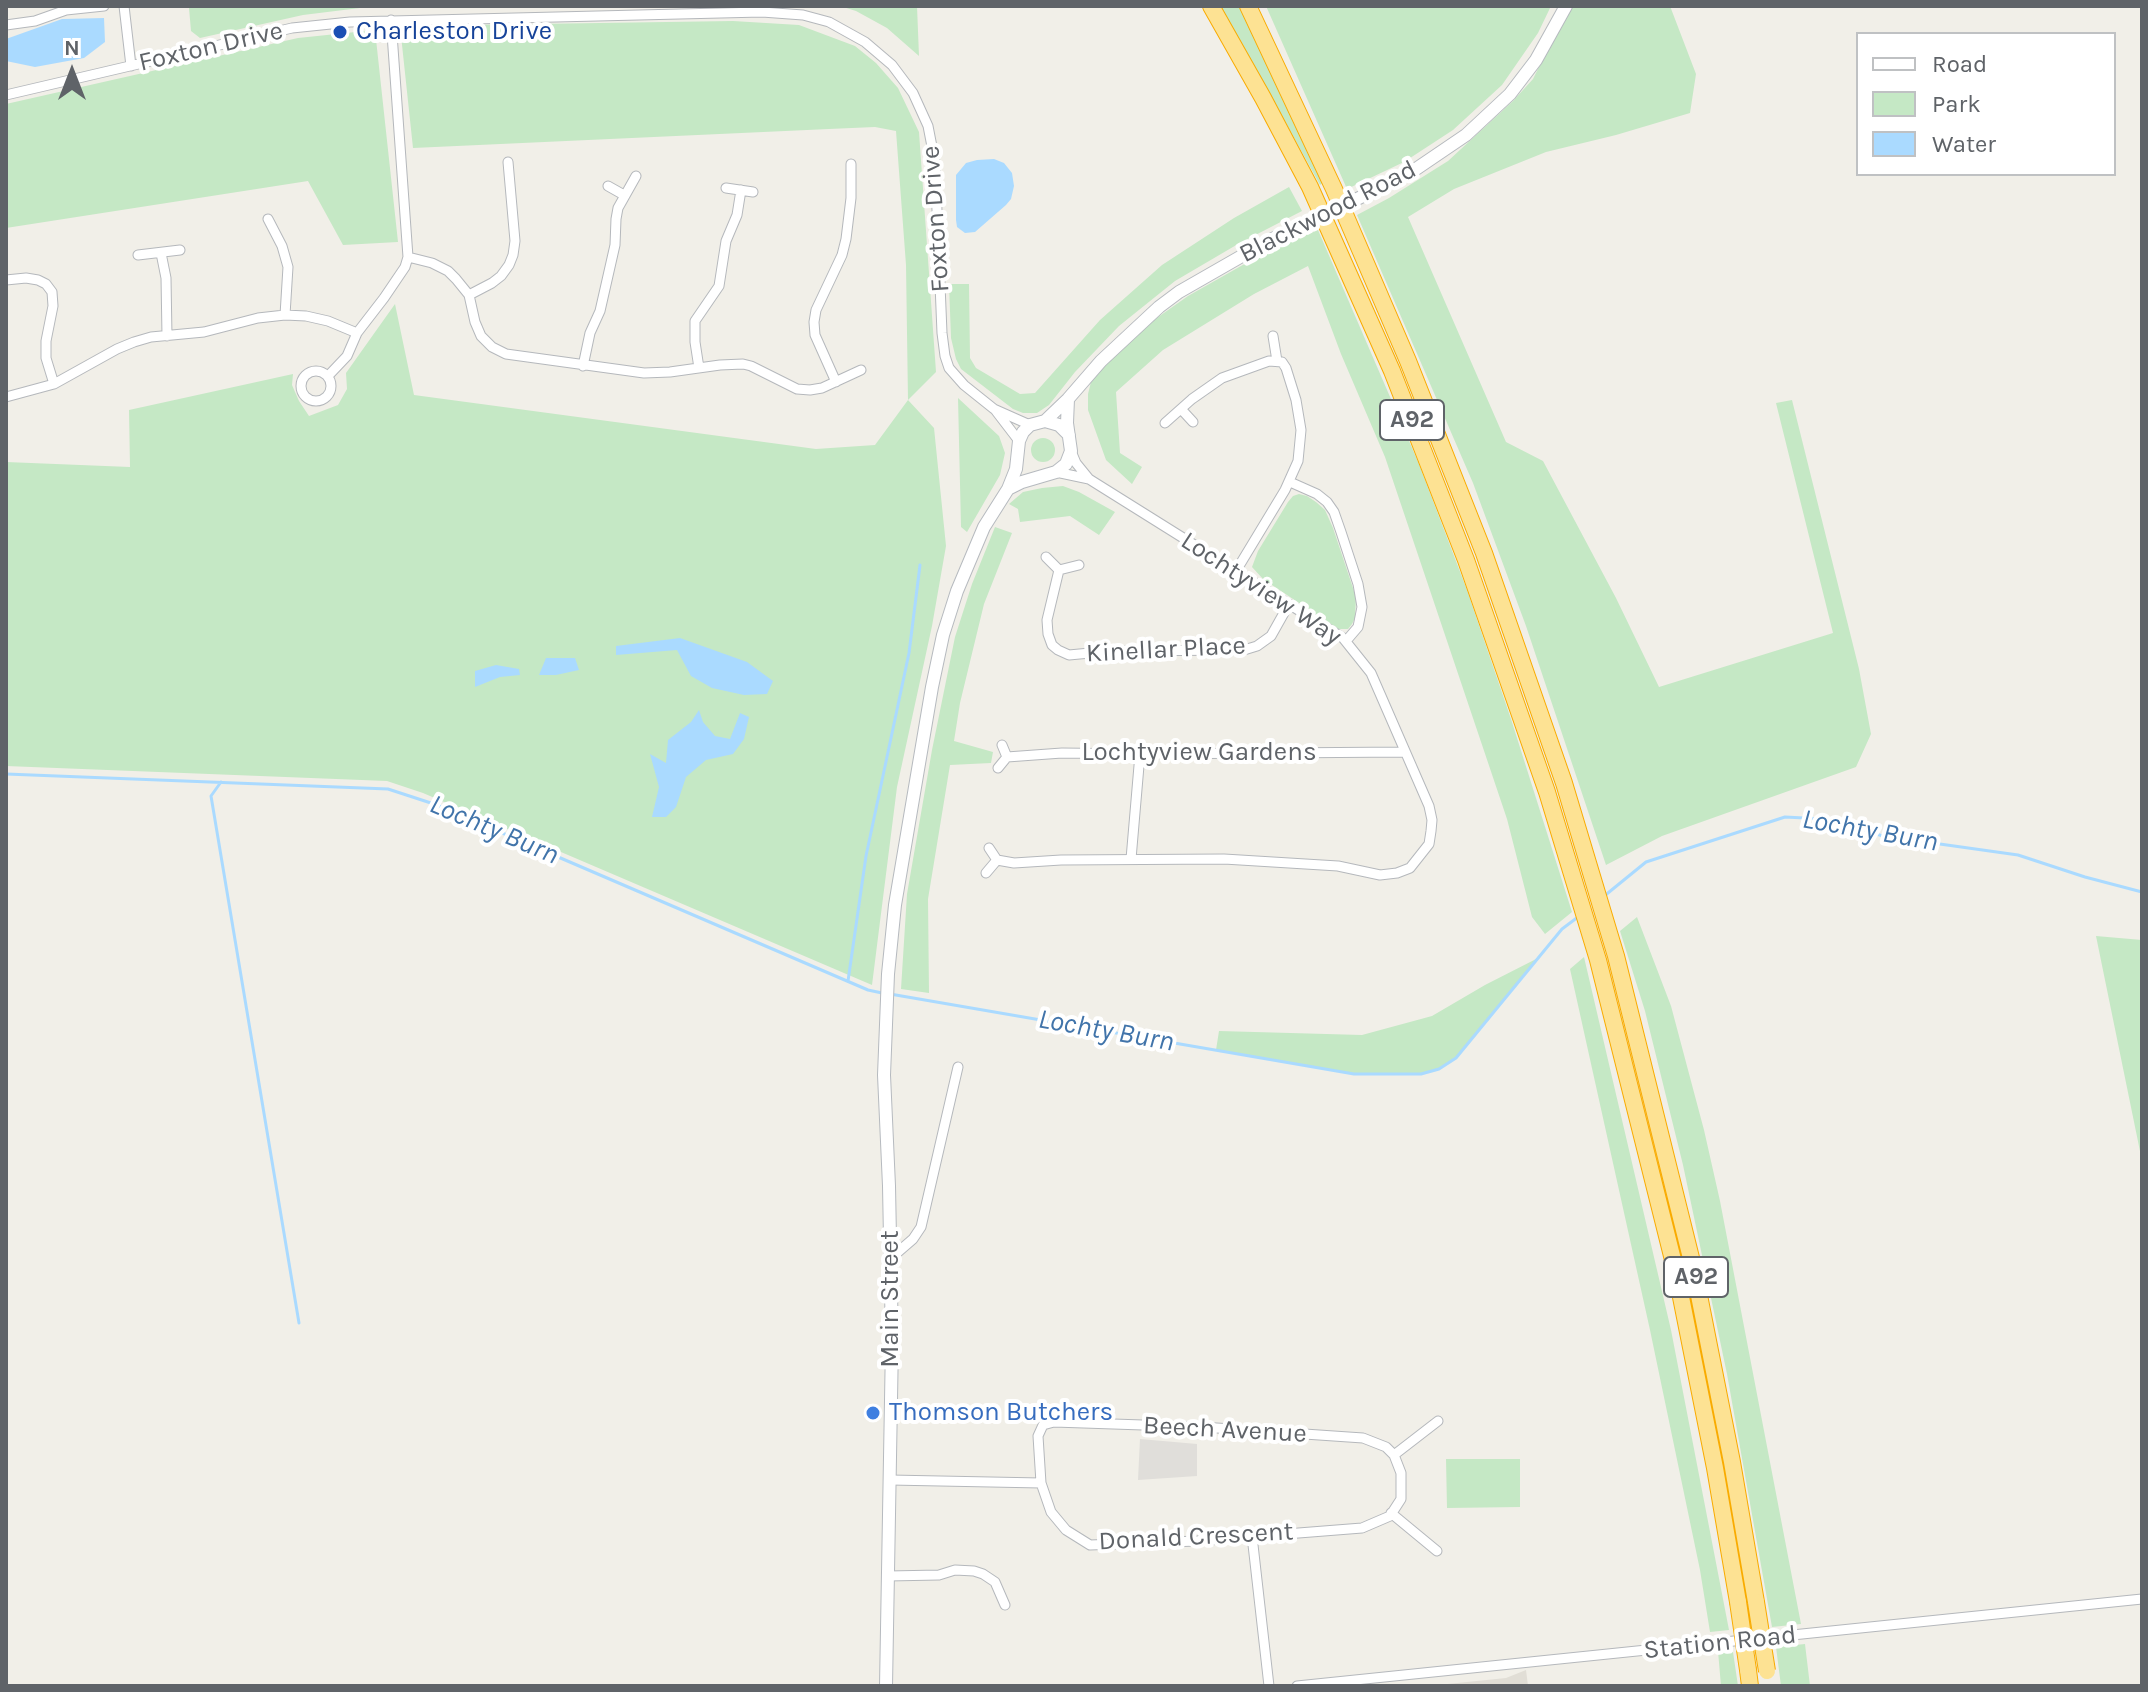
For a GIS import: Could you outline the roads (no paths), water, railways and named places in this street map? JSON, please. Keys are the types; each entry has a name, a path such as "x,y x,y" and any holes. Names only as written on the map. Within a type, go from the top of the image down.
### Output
{"highway":[{"name":"A92","path":"1211,6 1310,187 1397,385 1466,560 1567,855 1598,960 1676,1272 1715,1468 1749,1678"},
{"name":"A92","path":"1248,6 1334,189 1460,489 1513,634 1584,850 1616,956 1694,1270 1732,1462 1768,1678"}],"main road":[{"name":"Blackwood Road","path":"1045,421 1101,361 1179,292 1268,241 1413,171 1466,135 1510,94 1536,60 1566,6"},
{"path":"1008,489 1066,464 1071,451 1068,399"},
{"path":"1051,473 1032,471 1021,461 1019,448 1023,432 1030,425 1045,421 1059,425 1069,435"},
{"name":"Main Street","path":"886,1686 891,1258 884,1075 888,974 903,859 943,635 957,591 984,527 1008,489 1019,448"}],"street":[{"path":"6,25 35,21 66,10 104,6"},
{"path":"124,6 131,66"},
{"name":"Foxton Drive","path":"6,95 292,28 350,22 785,13 829,22 865,42 892,65 921,106 935,162 945,356 955,377 994,409 1030,425"},
{"path":"328,376 347,356 357,333 392,287 408,257 391,20"},
{"path":"469,295 501,276 513,255 515,241 508,162"},
{"path":"836,382 815,335 814,322 816,310 842,255 846,239 851,164"},
{"path":"583,366 615,245 616,219 624,195 636,176"},
{"path":"608,186 624,195"},
{"path":"726,188 753,192"},
{"path":"699,368 695,321 719,286 726,241 737,215 741,190"},
{"path":"268,219 282,246 288,267 285,315"},
{"path":"138,255 180,250"},
{"path":"161,253 166,278 167,336"},
{"path":"408,257 448,271 469,295 481,336 492,347 506,354 644,373 743,364 797,389 810,390 822,388 861,370"},
{"path":"6,280 38,280 52,292 46,358 54,384"},
{"path":"6,397 54,384 117,349 151,337 204,332 258,318 285,315 328,321 357,333"},
{"path":"1273,336 1277,361"},
{"path":"1165,423 1222,378 1269,361 1282,362 1286,368 1301,430 1298,461 1290,482 1236,571"},
{"name":"Foxton Drive","path":"994,409 1019,448"},
{"path":"1181,409 1193,422"},
{"name":"Lochtyview Way","path":"997,860 1014,863 1224,859 1338,866 1380,875 1410,868 1429,844 1432,820 1429,806 1371,673 1346,641 1089,479 1071,451"},
{"name":"Lochtyview Way","path":"1051,473 1089,479"},
{"path":"1290,482 1317,494 1334,512 1358,584 1362,607 1358,627 1346,641"},
{"path":"1046,557 1059,570 1079,565"},
{"name":"Kinellar Place","path":"1059,570 1047,620 1048,634 1052,645 1069,655 1111,651 1244,650 1257,646 1271,636 1289,604"},
{"path":"998,768 1007,757 1002,745"},
{"name":"Lochtyview Gardens","path":"1007,757 1062,753 1405,752"},
{"path":"1131,859 1140,754"},
{"path":"986,873 997,860 989,848"},
{"path":"891,1258 913,1239 921,1227 958,1067"},
{"path":"1437,1551 1391,1513 1401,1499 1401,1473 1394,1455 1438,1421"},
{"name":"Beech Avenue","path":"1041,1483 1038,1436 1043,1425 1054,1422 1202,1427 1363,1438 1386,1447 1394,1455"},
{"path":"890,1480 1041,1483"},
{"name":"Donald Crescent","path":"1041,1483 1051,1512 1066,1530 1090,1545 1362,1528 1391,1513"},
{"path":"1252,1536 1269,1686"},
{"path":"888,1576 974,1571 995,1582 1005,1605"},
{"name":"Station Road","path":"1297,1686 2142,1599"}],"water":[{"path":"104,18 105,42 84,58 35,67 6,61 6,39 62,19"},
{"path":"994,159 1004,163 1012,173 1014,186 1011,199 975,232 965,233 957,227 956,175 966,163"},
{"path":"680,638 747,662 773,681 767,694 744,695 712,688 691,676 677,650 616,655 616,646"},
{"path":"546,658 575,658 579,670 539,675"},
{"path":"496,665 519,669 520,675 500,677 475,687 475,671"},
{"path":"699,710 703,722 715,736 730,739 740,713 749,717 744,739 733,754 706,760 686,777 676,807 666,817 652,817 659,787 650,754 666,763 668,740 691,722"}],"waterway":[{"path":"848,981 866,856 909,653 920,565"},
{"name":"Lochty Burn","path":"6,774 388,789 437,805 868,990 882,993"},
{"path":"221,782 211,796 299,1323"},
{"name":"Lochty Burn","path":"1603,897 1646,862 1785,817 1824,819 1883,836 2018,855 2142,892"},
{"name":"Lochty Burn","path":"890,994 1354,1074 1421,1074 1439,1069 1456,1058 1562,929 1578,917"}],"place":[{"name":"Charleston Drive","path":"340,32"},
{"name":"Thomson Butchers","path":"873,1413"}]}
